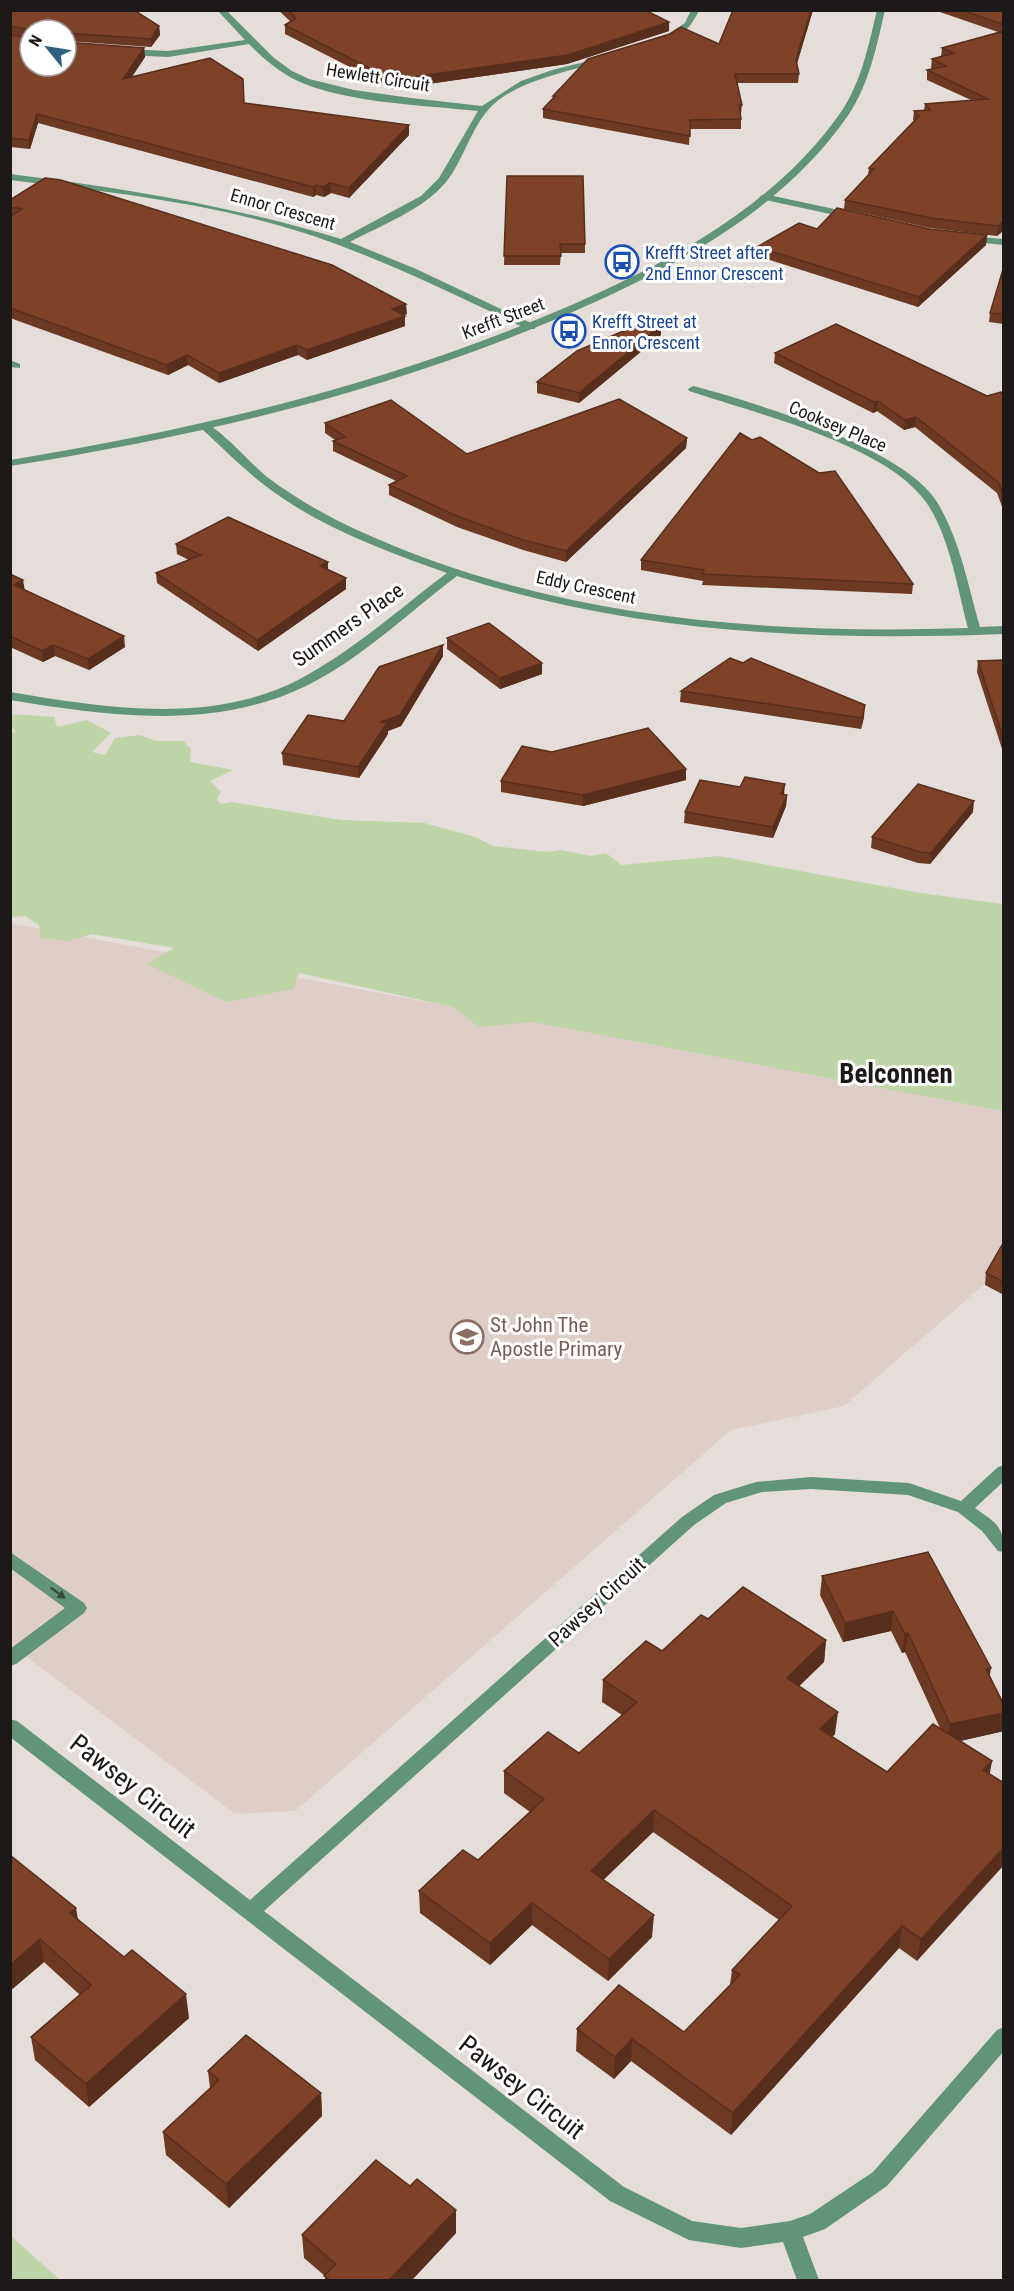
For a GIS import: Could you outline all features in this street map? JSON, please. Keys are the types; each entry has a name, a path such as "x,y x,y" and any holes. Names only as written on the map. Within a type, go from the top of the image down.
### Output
{"street":[{"name":"Hewlett Circuit","path":"221,10 289,73 308,82 334,89 483,109"},
{"path":"655,43 684,30 695,10"},
{"name":"Krefft Street","path":"10,463 74,454 206,426 374,384 531,327 642,276 699,243 764,197 813,153 847,110 873,46 881,10"},
{"path":"114,51 168,54 253,41"},
{"path":"341,243 424,198 443,180 483,109 524,83 610,56"},
{"name":"Ennor Crescent","path":"10,177 117,189 196,203 271,220 341,243 531,327"},
{"path":"764,197 863,219"},
{"path":"959,238 1004,242"},
{"name":"Cooksey Place","path":"693,389 832,437 873,456 907,477 930,500 942,524 975,631"},
{"name":"Eddy Crescent","path":"206,426 264,479 315,513 379,544 453,573 576,605 709,626 845,633 1004,630"},
{"name":"Summers Place","path":"10,696 79,709 130,712 171,712 255,700 301,683 334,662 453,573"},
{"path":"964,1508 1004,1471"},
{"name":"Pawsey Circuit","path":"250,1911 688,1521 720,1499 762,1486 811,1483 909,1489 964,1508 988,1526 1004,1546"},
{"path":"10,1558 78,1608 10,1659"},
{"name":"Pawsey Circuit","path":"10,1726 617,2194 689,2230 741,2238 790,2231 817,2222 880,2179 1004,2036"},
{"path":"790,2231 808,2280"}],"shaded area":[{"name":"St John The Apostle Primary","path":"10,923 1003,1111 1003,1268 844,1406 731,1430 295,1811 235,1814 11,1645"}],"green space":[{"path":"11,714 54,717 57,727 87,720 111,733 92,752 105,755 115,738 140,735 156,741 183,741 191,749 190,762 233,770 210,781 221,792 217,799 221,804 231,802 341,820 424,823 475,837 493,846 546,852 561,850 591,856 606,853 622,865 719,856 920,893 1003,904 1003,1111 532,1022 479,1027 453,1007 299,973 293,989 226,1002 147,964 174,948 92,934 68,941 41,938 39,925 25,916 11,917 11,731 16,733 11,724"},
{"path":"11,2236 60,2280 11,2280"}],"building":[{"path":"10,10 134,10 159,26 151,39 78,34 78,18 18,18 18,28 10,26"},
{"path":"288,10 645,10 669,22 568,55 392,80 285,25 296,18"},
{"path":"733,10 811,10 796,60 799,74 735,74 742,105 739,105 741,119 690,120 690,136 543,109 588,59 670,34 681,27 719,44"},
{"path":"962,10 1004,10 1004,25"},
{"path":"1004,31 1004,221 998,226 931,218 845,200 874,169 869,168 919,116 914,111 930,110 925,104 988,99 927,70 946,66 932,59 954,53 942,48"},
{"path":"10,35 18,36 18,78 78,78 78,43 144,48 123,79 210,58 243,79 244,103 409,125 349,188 330,183 323,187 316,185 313,187 37,114 29,140 10,138"},
{"path":"507,176 583,176 585,244 560,244 561,256 504,256"},
{"path":"45,178 61,180 332,265 406,304 392,309 405,316 307,350 297,345 219,373 187,355 167,365 10,308 10,217 22,209 10,207 10,200"},
{"path":"837,208 930,229 987,235 919,297 757,247 799,223 817,229"},
{"path":"1004,266 1004,314 990,313"},
{"path":"656,317 661,325 579,393 537,382 577,351"},
{"path":"836,324 987,396 1001,392 1004,394 1004,498 999,483 916,417 905,420 878,401 874,402 775,353"},
{"path":"619,399 687,438 566,551 523,540 457,516 389,485 407,476 333,441 345,437 325,423 391,400 467,454"},
{"path":"740,433 752,440 760,437 819,473 835,471 913,584 703,574 704,570 641,560"},
{"path":"228,517 328,562 320,566 346,578 257,640 156,573 201,555 176,544"},
{"path":"10,574 23,580 14,585 124,636 88,659 53,645 42,651 10,636"},
{"path":"489,623 542,663 500,678 447,638"},
{"path":"443,645 400,715 381,722 387,723 358,767 282,753 308,715 344,721 379,667"},
{"path":"730,658 743,663 751,658 865,705 862,718 681,691"},
{"path":"1004,660 1004,740 978,661"},
{"path":"648,728 686,769 583,795 501,781 522,746 552,752"},
{"path":"745,777 785,784 781,794 787,795 773,827 685,812 700,780 740,787"},
{"path":"918,784 974,801 931,853 920,852 872,837"},
{"path":"1002,1245 1004,1246 1004,1282 986,1273"},
{"path":"928,1552 991,1668 986,1669 1004,1705 1004,1713 950,1724 908,1633 905,1634 893,1611 845,1623 822,1576"},
{"path":"743,1587 826,1640 787,1678 838,1712 820,1729 887,1772 933,1724 992,1761 983,1770 1004,1783 1004,1847 921,1939 902,1926 733,2113 632,2039 615,2057 577,2029 619,1985 684,2032 740,1975 732,1970 792,1906 654,1810 591,1871 654,1915 609,1959 532,1903 490,1943 419,1891 463,1850 478,1860 544,1799 504,1771 548,1732 579,1753 637,1702 603,1680 646,1641 662,1651 701,1615 708,1619"},
{"path":"10,1855 76,1908 70,1913 124,1957 132,1950 186,1994 86,2084 31,2037 91,1985 40,1939 10,1965"},
{"path":"246,2035 321,2093 226,2184 163,2132 219,2080 208,2071"},
{"path":"376,2160 410,2186 417,2179 456,2210 389,2280 330,2280 324,2276 336,2264 302,2235"}],"place":[{"name":"Krefft Street after 2nd Ennor Crescent","path":"622,262"},
{"name":"Krefft Street at Ennor Crescent","path":"569,331"},
{"name":"St John The Apostle Primary","path":"467,1337"}],"district":[{"name":"Belconnen","path":"896,1074"}]}
